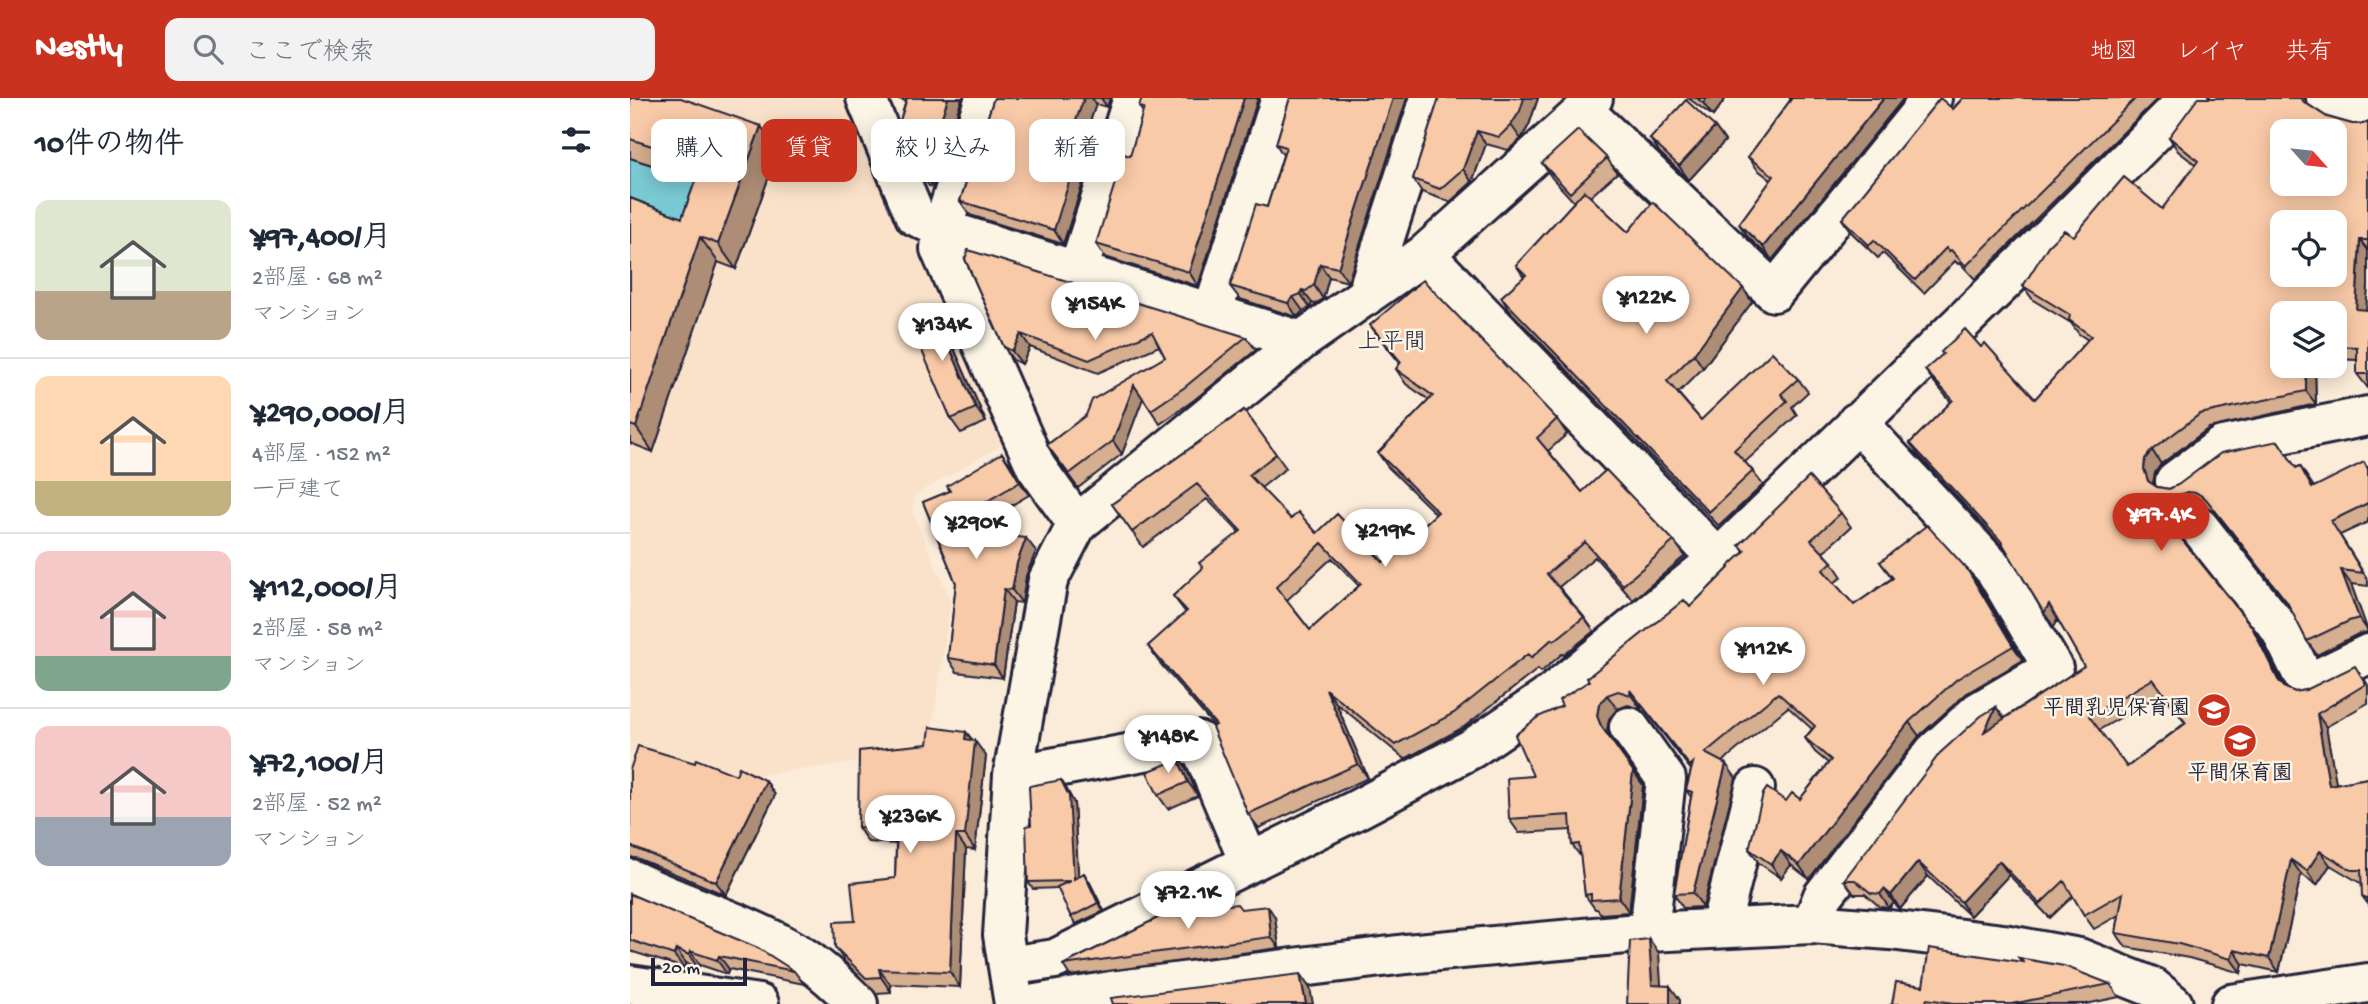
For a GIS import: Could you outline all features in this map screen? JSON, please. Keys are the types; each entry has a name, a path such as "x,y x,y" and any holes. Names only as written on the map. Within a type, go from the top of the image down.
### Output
{"street":[{"path":"866,98 940,248 1036,467 1077,524"},
{"path":"928,223 985,98"},
{"path":"1078,270 1133,98"},
{"path":"1212,314 1281,98"},
{"path":"1366,296 1430,98"},
{"path":"1014,1004 1003,935 1013,775 1048,580 1077,524 1301,341 1425,254 1589,104 1774,292 1932,98"},
{"path":"1008,966 1055,959 1356,810 1471,749 1545,699 1718,559 2189,98"},
{"path":"2326,98 2343,110 2368,117"},
{"path":"928,223 1301,341"},
{"path":"1425,254 1718,559"},
{"path":"2175,481 2222,446 2368,416"},
{"path":"1812,924 1823,896 1934,752 1978,712 2053,667 1995,570 1857,422"},
{"path":"2199,527 2280,629 2307,684 2368,654"},
{"path":"1629,727 1666,779 1649,932"},
{"path":"1013,775 1198,741 1249,862"},
{"path":"1720,928 1755,788"},
{"path":"630,879 665,897 796,952 831,978 858,1004"},
{"path":"1036,1004 1116,990 1406,954 1649,932 1812,924 1890,930 2003,944 2080,958 2152,987 2174,1004"},
{"path":"2231,1004 2368,983"},
{"path":"630,985 672,998 759,1004"}],"shaded area":[{"path":"698,98 844,98 853,119 761,119 761,182 857,182 857,128 871,161 871,182 880,182 892,210 931,258 1007,442 915,495 913,512 951,601 930,742 919,755 750,776 632,750 630,754 630,116"}],"water":[{"path":"630,158 651,165 651,182 704,182 720,187 699,243 630,217"}],"building":[{"path":"630,98 681,98 741,119 651,119 651,146 630,139"},
{"path":"907,98 948,98 941,119 901,119"},
{"path":"994,98 1084,98 1076,119 1029,119 1029,182 1069,182 1054,230 960,201 966,182 1015,182 1015,119 987,119"},
{"path":"1142,98 1244,98 1189,272 1096,244 1115,182 1125,182 1125,154 1130,156 1144,108 1139,107"},
{"path":"1290,98 1393,98 1338,268 1320,264 1314,285 1306,291 1302,290 1301,294 1288,303 1230,286 1256,204 1267,207 1286,147 1276,144"},
{"path":"1439,98 1524,98 1520,111 1499,137 1477,131 1463,169 1440,189 1413,179"},
{"path":"1792,98 1884,98 1763,247 1739,224 1774,176 1748,157"},
{"path":"1940,98 1953,109 1963,98 2136,98 1966,266 1946,248 1915,280 1874,240 1869,245 1842,219"},
{"path":"2198,98 2300,98 2334,119 2270,119 2270,196 2347,196 2347,123 2368,122 2368,240 2360,240 2356,309 2368,310 2368,374 2357,374 2357,347 2347,347 2347,301 2270,301 2270,378 2306,378 2306,391 2200,414 2152,450 2145,459 2144,469 2148,481 2157,487 2169,489 2221,453 2278,441 2296,468 2300,466 2312,488 2364,462 2368,470 2368,503 2331,521 2363,573 2341,570 2359,618 2307,641 2287,602 2206,499 2197,493 2187,492 2176,496 2169,506 2168,517 2172,527 2252,627 2278,680 2285,688 2295,692 2306,690 2355,666 2366,684 2317,714 2329,785 2368,778 2368,899 2362,896 2361,870 2352,870 2320,851 2307,871 2291,860 2269,958 2234,950 2231,959 2179,944 2116,933 2123,893 2084,915 2064,881 2040,904 1999,861 1961,902 1918,862 1891,895 1884,889 1880,894 1871,893 1855,880 1844,880 1940,753 1981,716 1996,707 1984,732 2084,666 2049,604 2044,613 2001,541 1910,443 1953,400 1925,370 1965,329 1981,347 1985,343 2035,399 2091,336 2069,320 2070,315 2023,286 2048,246 2064,230 2074,236 2124,177 2162,209 2198,161 2169,137","holes":["2153,679 2186,723 2127,767 2089,716"]},
{"path":"1686,100 1715,127 1679,166 1650,139"},
{"path":"747,121 761,126 747,164"},
{"path":"1578,130 1607,158 1570,193 1542,163"},
{"path":"695,182 741,182 718,244 700,237 636,427 630,425 630,198 682,218"},
{"path":"1584,191 1628,232 1653,202 1743,288 1694,354 1667,381 1701,420 1772,352 1798,379 1781,394 1787,401 1734,450 1753,471 1709,512 1501,297 1526,275 1516,265"},
{"path":"968,250 1246,337 1185,387 1151,410 1134,385 1113,441 1069,474 1047,445 1086,415 1092,400 1165,357 1152,332 1089,360 1021,334 1012,351 1004,347 965,259"},
{"path":"1423,280 1557,419 1537,438 1582,492 1606,470 1674,541 1623,585 1585,542 1547,574 1584,617 1554,641 1552,639 1531,658 1528,654 1454,713 1395,745 1326,689 1358,764 1248,814 1212,727 1216,725 1148,646 1187,611 1173,596 1203,568 1199,563 1241,531 1197,484 1132,532 1112,504 1244,410 1276,454 1249,475 1291,519 1298,512 1317,533 1337,514 1383,562 1438,512 1378,453 1433,396 1396,369 1401,362 1370,325","holes":["1322,543 1361,584 1310,630 1276,587"]},
{"path":"932,307 976,408 951,419 908,318"},
{"path":"1002,453 1020,482 941,528 1026,538 1017,563 1012,590 1004,589 994,665 948,658 956,583 923,502 950,491 947,486"},
{"path":"1809,477 1841,513 1811,540 1832,562 1823,570 1854,605 1893,578 1880,562 1927,525 1967,569 2013,646 1957,679 1909,722 1799,865 1781,851 1771,864 1749,849 1763,794 1767,788 1786,801 1792,793 1800,799 1831,760 1805,738 1815,726 1778,693 1705,753 1726,764 1693,893 1674,894 1692,792 1686,790 1693,763 1690,766 1630,690 1631,695 1618,691 1607,695 1599,704 1597,716 1601,726 1633,771 1619,898 1591,900 1591,894 1585,895 1579,844 1572,845 1570,815 1509,819 1507,778 1533,776 1515,735 1538,717 1562,706 1559,700 1589,681 1587,678 1684,600 1690,607 1745,551 1739,545"},
{"path":"930,727 966,732 965,739 975,741 965,835 956,835 950,972 879,969 881,977 866,978 835,947 834,922 855,921 851,883 895,878 897,829 858,827 859,751 928,744"},
{"path":"638,746 695,763 696,759 736,775 739,767 766,781 716,882 630,846 630,770"},
{"path":"1175,752 1188,782 1158,795 1147,772 1169,763 1165,753"},
{"path":"1061,780 1069,796 1074,879 1084,873 1098,903 1071,917 1057,887 1070,881 1028,882 1026,826 1031,825 1029,786"},
{"path":"1210,892 1212,907 1237,904 1241,909 1268,906 1271,937 1063,965"},
{"path":"630,894 758,948 794,971 719,956 717,960 690,951 689,955 676,949 674,955 630,940"},
{"path":"1649,939 1652,985 1670,986 1670,1004 1627,1004 1630,941"},
{"path":"1929,948 2064,966 2110,984 2012,1004 1961,1004 1927,999 1925,1004 1892,1004 1896,982 1923,986"},
{"path":"1300,974 1306,1004 1113,1004 1111,998"}],"place":[{"name":"平間乳児保育園","path":"2214,710"},
{"name":"平間保育園","path":"2240,741"}],"district":[{"name":"上平間","path":"1392,343"}]}
